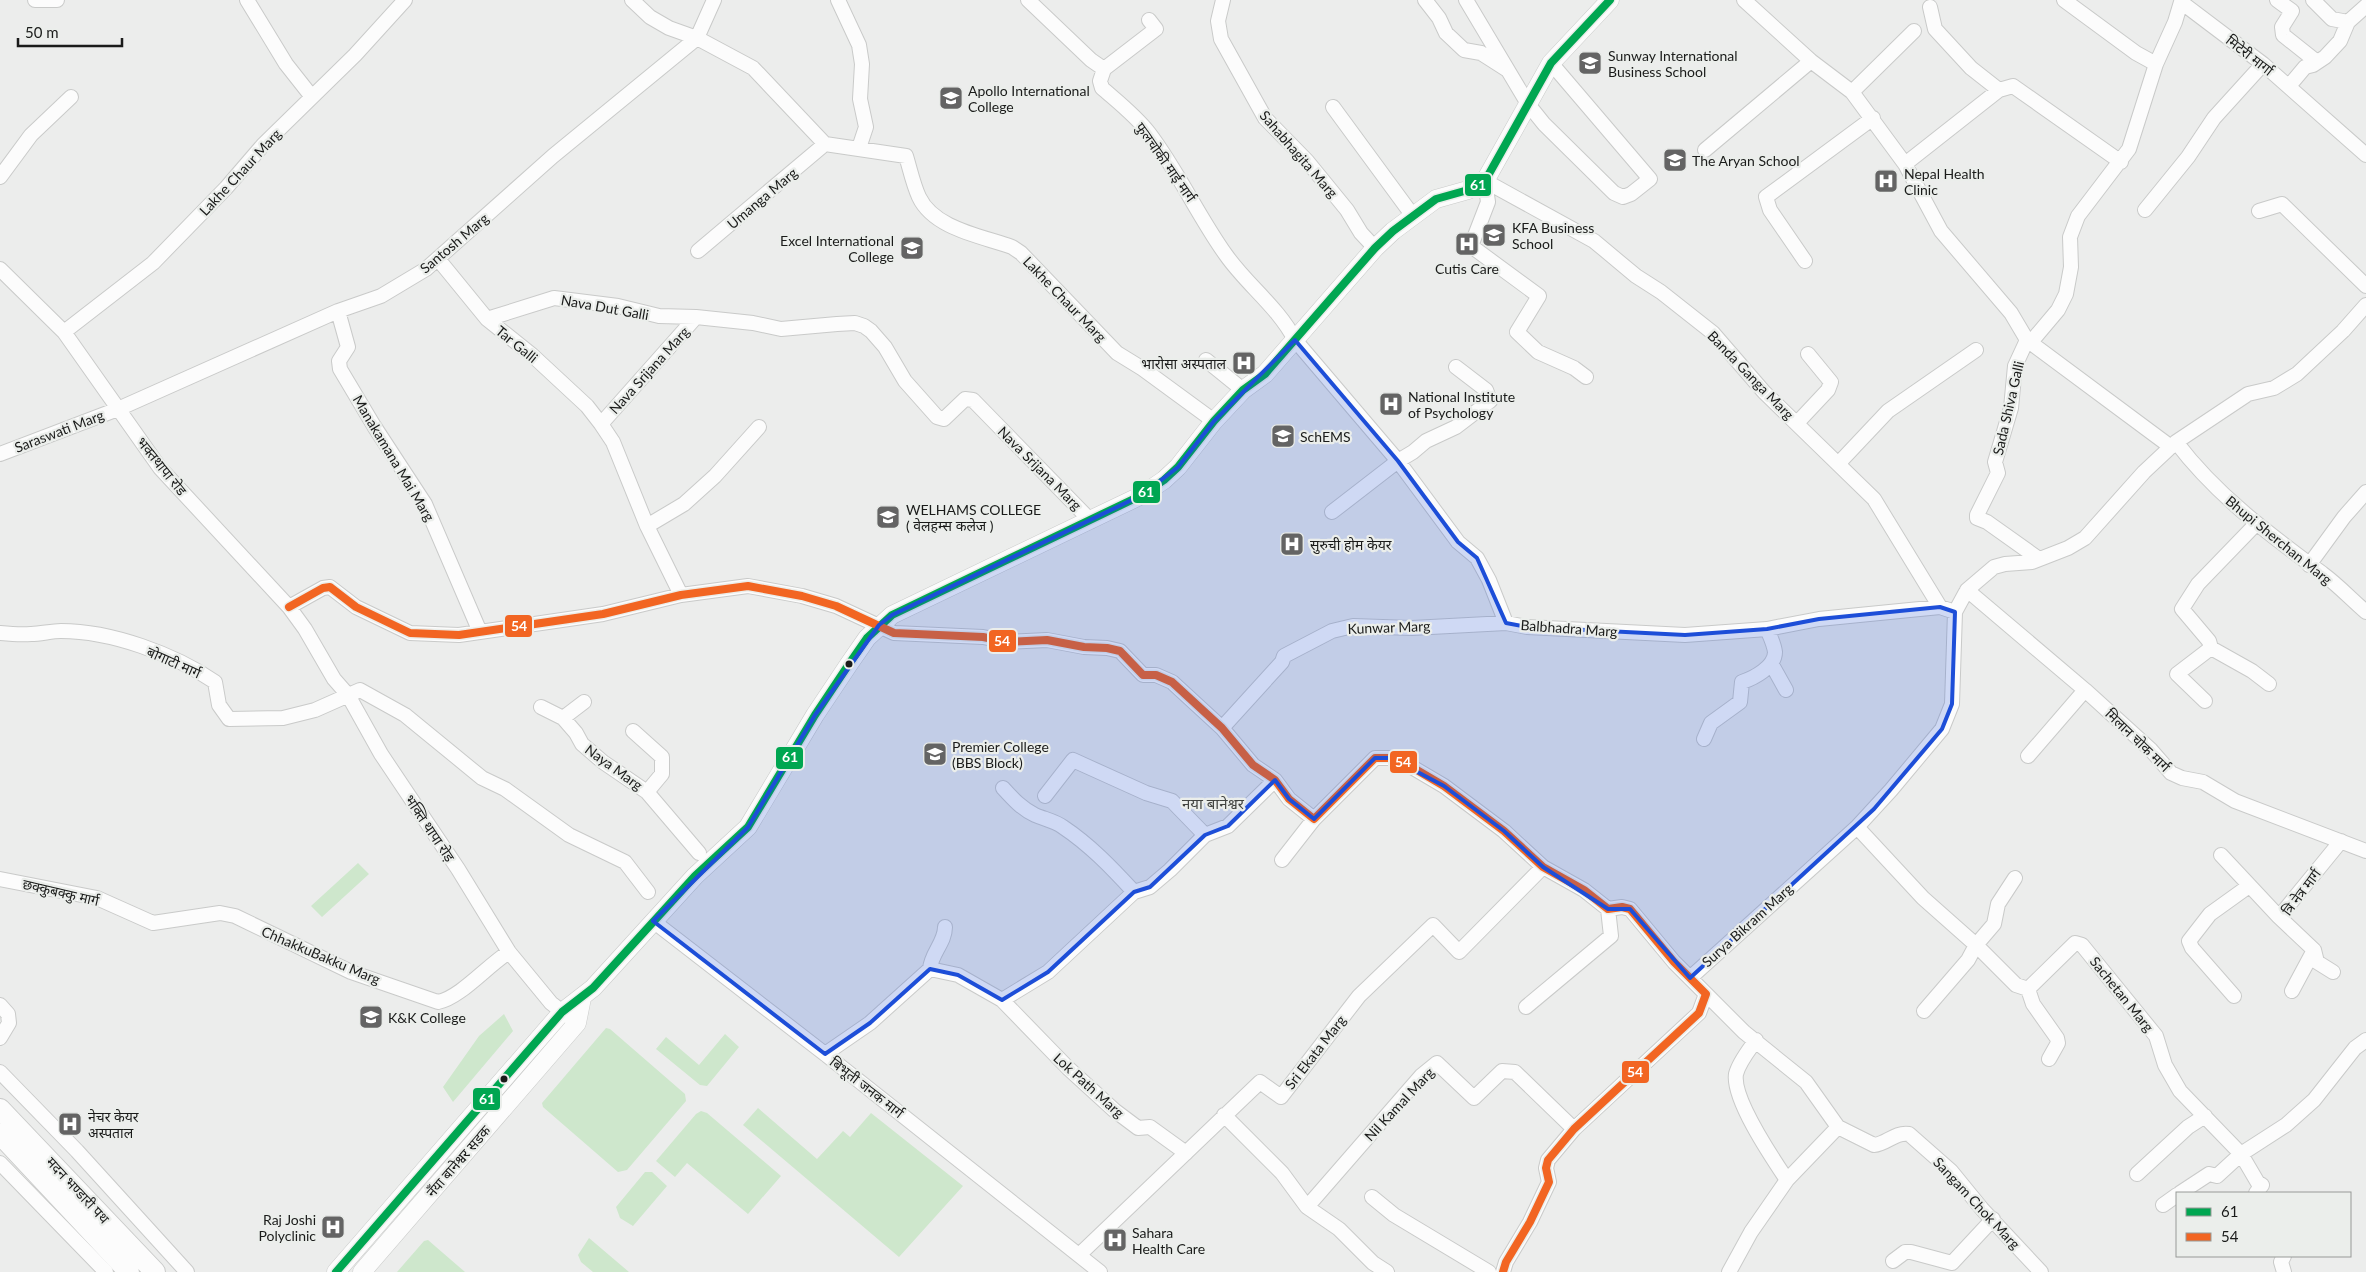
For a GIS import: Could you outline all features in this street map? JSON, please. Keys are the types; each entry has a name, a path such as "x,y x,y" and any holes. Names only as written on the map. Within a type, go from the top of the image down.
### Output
{"highway":[{"name":"मदन भण्डारी पथ","path":"0,1109 155,1272"},
{"name":"मदन भण्डारी पथ","path":"0,1134 130,1272"}],"main road":[{"path":"1485,181 1551,63 1610,0"},
{"name":"नँया बानेश्वर सडक","path":"336,1272 562,1012 582,998 695,876 748,827 815,715 867,638 879,625 892,615 1092,521 1142,495 1164,480 1243,390 1264,374 1295,340 1375,248 1436,199 1468,190 1485,181"},
{"name":"नँया बानेश्वर सडक","path":"362,1272 577,1023 582,998"}],"street":[{"path":"35,0 57,0"},
{"path":"247,0 286,64 312,96"},
{"path":"632,0 650,18 669,28 697,38 753,68 825,144"},
{"path":"697,38 714,0"},
{"path":"838,0 859,45 862,64 860,98 866,127 859,148"},
{"path":"1028,0 1091,60 1104,69 1156,29 1149,20"},
{"name":"Sahabhagita Marg","path":"1222,0 1218,20 1221,39 1265,118 1307,161 1347,210 1361,233 1375,248"},
{"path":"1425,0 1439,18 1446,33 1464,50 1481,53 1510,71"},
{"path":"1466,0 1528,104 1544,124 1614,193 1623,197 1631,194 1650,179 1551,63"},
{"path":"1744,0 1811,61 1852,92 1905,164 1942,231 2011,313 2029,341 2058,310 2066,294 2071,267 2070,237 2078,216 2121,162 2129,149 2156,64 2136,53 2064,0"},
{"path":"2277,0 2292,11 2282,26 2283,35 2317,62"},
{"path":"2313,0 2332,18 2348,22"},
{"name":"Lakhe Chaur Marg","path":"64,332 154,263 398,2"},
{"name":"मिटेरी मार्गा","path":"2156,64 2175,22 2181,2 2263,64 2366,155"},
{"path":"1930,6 1935,29 1971,68 1999,90"},
{"path":"2289,86 2305,67 2325,57 2340,41 2348,22 2366,6"},
{"path":"1852,92 1914,31"},
{"name":"Santosh Marg","path":"118,409 338,311 381,296 438,259 553,156 697,38"},
{"path":"1705,150 1811,61"},
{"path":"2145,210 2188,157 2214,118 2263,64"},
{"name":"फुलचोकी माई मार्ग","path":"1104,69 1100,81 1102,88 1136,118 1149,133 1187,189 1224,253 1241,276 1286,323 1295,340"},
{"path":"1905,164 1999,90 2013,86 2121,162"},
{"path":"0,177 31,136 71,97"},
{"path":"1333,107 1413,216"},
{"path":"1805,261 1770,210 1766,197 1873,118"},
{"name":"Lakhe Chaur Marg","path":"825,144 906,156 919,198 929,211 943,222 1012,247 1021,253 1117,353 1143,369 1214,421"},
{"name":"Umanga Marg","path":"698,251 825,144"},
{"path":"1485,181 1488,202 1471,246 1539,296 1517,332 1538,352 1574,368 1586,377"},
{"name":"Banda Ganga Marg","path":"1485,181 1594,241 1636,276 1661,292 1713,334 1764,392 1874,499 1940,607"},
{"path":"2259,211 2282,204 2366,286"},
{"name":"Tar Galli","path":"438,259 487,319 539,361 588,406 600,424"},
{"name":"भक्तथापा रोड","path":"0,269 64,332 160,468 290,607 306,629 324,663"},
{"name":"Nava Dut Galli","path":"487,319 554,298 618,306 659,316 696,317"},
{"path":"1955,612 1967,590 1994,567 2039,559 2085,538 2144,472 2173,444 2248,394 2274,388 2297,374 2343,331 2366,305"},
{"name":"Manakamana Mai Marg","path":"338,311 348,346 339,361 340,368 374,426 425,504 480,632"},
{"name":"Nava Srijana Marg","path":"681,595 648,526 613,442 600,424 696,317 753,323 781,330 856,323 864,326 880,342 906,381 937,417 944,419 965,399 973,400 1092,521"},
{"name":"Balbhadra Marg","path":"1295,340 1398,461 1458,542 1477,558 1489,580 1506,622 1527,627 1685,635 1767,629 1820,619 1940,607 1955,612"},
{"name":"Bhupi Sherchan Marg","path":"2029,341 2173,444 2212,484 2256,524 2309,565 2324,574 2366,612"},
{"name":"Sada Shiva Galli","path":"2029,341 2015,366 2011,408 1995,462 1998,473 1977,518 1988,522 2039,559"},
{"path":"1838,464 1888,411 1976,350"},
{"path":"1797,423 1828,390 1831,382 1808,354"},
{"path":"1206,360 1243,390"},
{"path":"1332,512 1398,461 1414,452 1426,441 1456,427 1490,402 1486,390 1456,367"},
{"name":"Saraswati Marg","path":"0,454 118,409"},
{"path":"648,526 684,504 715,476 759,428"},
{"path":"2309,565 2344,517 2366,492"},
{"path":"2256,524 2198,584 2179,614 2209,641 2211,648 2252,671 2269,684"},
{"path":"290,607 323,588 330,587 356,607 410,633 459,635 603,614 681,595 748,586 802,596 836,606 894,633 984,637 1008,642 1047,640 1120,651 1144,675 1156,675 1172,682 1222,728 1253,765 1275,780 1289,799 1314,819"},
{"name":"मिलान चोक मार्ग","path":"1967,590 2085,690 2151,750 2171,773 2182,778 2203,782 2235,801 2366,851"},
{"name":"Surya Bikram Marg","path":"1706,994 1690,978 1856,827 1891,790 1942,729 1952,704 1955,612"},
{"name":"Kunwar Marg","path":"1222,728 1282,662 1284,656 1332,631 1353,626 1412,628 1506,622"},
{"path":"1704,740 1711,723 1740,702 1742,682 1752,678 1771,662 1775,654 1767,629"},
{"name":"बोगाटी मार्ग","path":"0,633 29,634 60,631 100,634 135,644 197,670 215,682 218,705 230,719 283,718 315,710 348,695"},
{"path":"2204,701 2177,674 2211,648"},
{"path":"1771,662 1786,690"},
{"name":"भक्ति थापा रोड़","path":"324,663 348,695 381,754 458,869 509,952 562,1012"},
{"path":"348,695 360,690 406,715 482,778 505,789 569,835 625,862 648,892"},
{"path":"2028,756 2085,690"},
{"path":"563,718 584,702"},
{"name":"Naya Marg","path":"541,707 563,718 576,733 582,744 603,762 648,792 699,853"},
{"name":"Naya Marg","path":"633,731 662,757 662,774 648,792"},
{"path":"1282,860 1314,819 1375,758 1391,758 1406,763 1444,786 1504,831 1543,867 1584,890 1608,909 1611,936 1526,1007"},
{"path":"1045,796 1073,760 1146,793 1172,801 1205,835"},
{"path":"1002,1000 1048,972 1134,892 1150,887 1205,835 1228,826 1275,780"},
{"path":"1004,788 1017,804 1033,814 1061,825 1077,837 1110,864 1134,892"},
{"path":"1856,827 1923,898 1976,945 2016,985 2028,989 2034,1004 2057,1038 2058,1043 2049,1060"},
{"name":"त्रि नेत्र मार्ग","path":"2333,972 2317,962 2314,950 2279,917 2341,841"},
{"path":"2221,855 2279,917"},
{"name":"Sri Ekata Marg","path":"1079,1255 1260,1082 1281,1096 1359,996 1433,925 1459,952 1543,867"},
{"path":"1924,1011 1968,960 1976,945 1994,924 1998,904 2015,878"},
{"name":"छक्कुबक्कु मार्ग","path":"0,879 97,898 147,922"},
{"path":"2234,996 2192,948 2189,941 2210,914 2249,886"},
{"path":"1608,909 1622,907 1630,909 1690,978"},
{"name":"ChhakkuBakku Marg","path":"147,922 153,923 220,913 235,916 351,972 438,1002 457,993 497,959 509,952"},
{"name":"बिभूती जनक मार्ग","path":"653,921 825,1054 1100,1272"},
{"path":"825,1054 870,1023 930,969 930,960 942,938 945,927"},
{"name":"Sachetan Marg","path":"2028,989 2074,943 2082,945 2156,1036 2165,1065 2180,1090 2241,1154 2258,1183 2262,1185 2257,1192"},
{"path":"2292,991 2314,950"},
{"name":"Lok Path Marg","path":"930,969 958,975 1002,1000 1068,1068 1114,1110 1138,1128 1150,1127 1186,1153"},
{"path":"1503,1272 1506,1262 1530,1222 1549,1182 1546,1168 1548,1160 1574,1129 1699,1013 1706,994"},
{"name":"Sangam Chok Marg","path":"1706,994 1744,1032 1806,1082 1838,1127 1874,1145 1879,1145 1900,1133 1909,1134 1951,1171 1982,1209 2041,1272"},
{"path":"0,1006 8,1014 9,1023 0,1038"},
{"path":"562,1012 577,1023"},
{"path":"1756,1040 1738,1068 1737,1087 1758,1137 1787,1180"},
{"path":"2182,1192 2210,1174 2217,1176 2241,1154 2286,1125 2314,1100 2355,1048 2366,1040"},
{"name":"Nil Kamal Marg","path":"1307,1207 1421,1076 1437,1063 1474,1098 1502,1071 1515,1072 1574,1129"},
{"path":"0,1072 77,1151 187,1272"},
{"path":"1224,1116 1282,1173 1307,1207 1339,1229 1373,1263 1387,1272"},
{"path":"2137,1174 2188,1127 2205,1116"},
{"path":"1729,1272 1751,1232 1787,1180 1838,1127"},
{"path":"0,1163 106,1272"},
{"path":"1372,1196 1394,1216 1489,1272"},
{"path":"2163,1205 2176,1196"},
{"path":"1893,1262 1904,1252 1911,1252 1952,1263 1993,1219"},
{"path":"2284,1257 2281,1262 2284,1272"}],"highlighted area":[{"path":"1295,340 1398,461 1458,542 1477,558 1506,623 1527,627 1685,635 1767,629 1819,619 1940,607 1955,612 1952,704 1942,729 1874,809 1690,978 1630,909 1608,909 1543,867 1504,831 1444,786 1391,758 1375,758 1314,819 1289,799 1275,780 1228,826 1205,835 1150,887 1134,892 1048,972 1002,1000 958,975 930,969 870,1023 825,1054 653,921 748,827 815,715 879,625 892,615 1142,495 1178,467 1214,421"}],"green space":[{"path":"358,863 369,874 322,917 311,906"},
{"path":"504,1014 513,1031 453,1102 443,1087 479,1036"},
{"path":"606,1028 610,1029 685,1094 686,1101 627,1170 618,1172 543,1107 542,1103"},
{"path":"725,1034 739,1047 707,1086 700,1085 656,1049 666,1037 699,1065"},
{"path":"758,1108 817,1159 843,1131 850,1137 871,1113 963,1186 899,1257 743,1125"},
{"path":"701,1111 707,1113 781,1176 748,1214 687,1163 675,1177 656,1161 696,1114"},
{"path":"645,1172 652,1172 667,1186 633,1226 620,1218 616,1207"},
{"path":"589,1238 629,1272 593,1272 581,1262 578,1255"},
{"path":"428,1240 465,1272 397,1272 424,1241"}],"transit line":[{"name":"61","path":"336,1272 562,1012 593,988 695,876 748,827 815,715 867,638 892,615 1142,495 1164,480 1178,467 1214,421 1243,390 1265,374 1375,248 1393,231 1436,199 1468,190 1485,181 1551,63 1610,0"},
{"name":"54","path":"289,607 323,588 330,587 356,607 410,633 459,635 603,614 681,595 748,586 802,596 836,606 894,633 983,637 1008,642 1047,640 1120,651 1143,675 1156,675 1172,682 1222,728 1253,765 1275,780 1289,799 1314,819 1375,758 1391,758 1405,763 1444,786 1504,831 1543,867 1584,890 1608,909 1622,907 1630,909 1674,962 1706,994 1699,1013 1574,1129 1548,1160 1546,1168 1549,1182 1530,1222 1506,1262 1503,1272"}],"place":[{"name":"Sunway International Business School","path":"1590,63"},
{"name":"Apollo International College","path":"951,98"},
{"name":"The Aryan School","path":"1675,160"},
{"name":"Nepal Health Clinic","path":"1886,181"},
{"name":"KFA Business School","path":"1494,235"},
{"name":"Cutis Care","path":"1467,244"},
{"name":"Excel International College","path":"912,248"},
{"name":"भारोसा अस्पताल","path":"1244,363"},
{"name":"National Institute of Psychology","path":"1391,404"},
{"name":"SchEMS","path":"1283,436"},
{"name":"WELHAMS COLLEGE ( वेलहम्स कलेज )","path":"888,517"},
{"name":"सुरुची होम केयर","path":"1292,544"},
{"name":"Premier College (BBS Block)","path":"935,754"},
{"name":"K&K College","path":"371,1017"},
{"name":"नेचर केयर अस्पताल","path":"70,1124"},
{"name":"Raj Joshi Polyclinic","path":"333,1227"},
{"name":"Sahara Health Care","path":"1115,1240"}],"district":[{"name":"नया बानेश्वर","path":"1213,803"}]}
